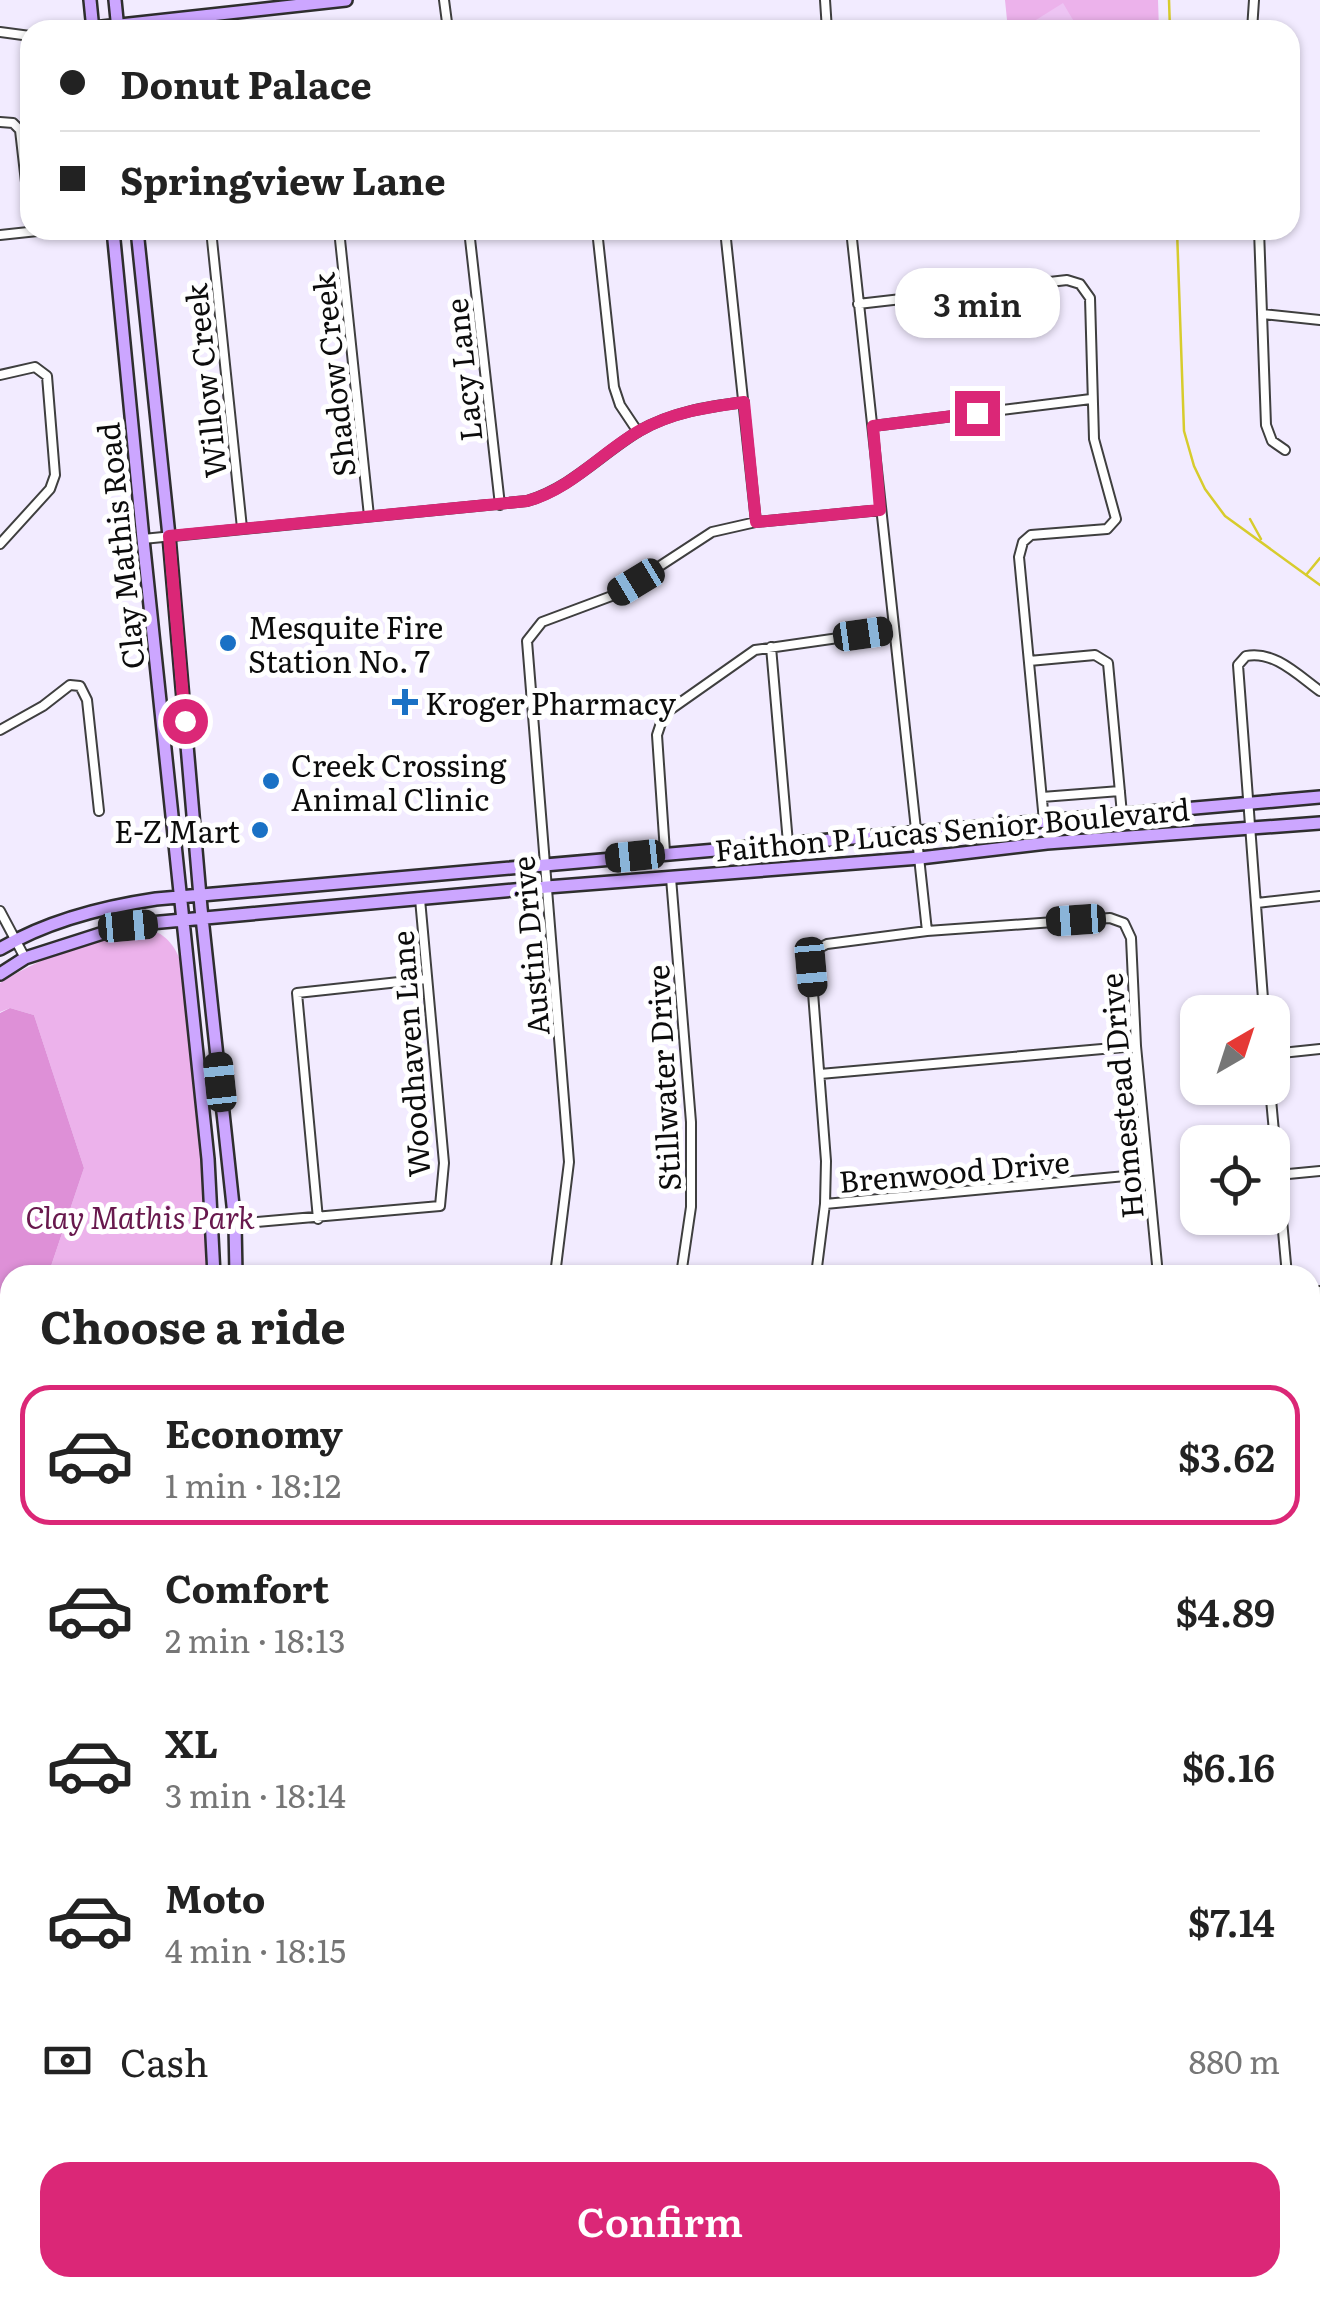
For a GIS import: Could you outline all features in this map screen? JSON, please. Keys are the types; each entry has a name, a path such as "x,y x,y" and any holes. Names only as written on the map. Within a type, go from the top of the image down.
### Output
{"main road":[{"path":"176,20 346,0"},
{"name":"Clay Mathis Road","path":"115,240 142,539 208,1159 213,1265"},
{"name":"Clay Mathis Road","path":"138,240 235,1224 236,1265"},
{"path":"130,409 155,407"},
{"path":"156,662 180,659"},
{"path":"166,759 188,758"},
{"name":"Faithon P Lucas Senior Boulevard","path":"0,949 14,940 97,910 180,897 1320,797"},
{"name":"Faithon P Lucas Senior Boulevard","path":"0,974 25,958 128,926 547,887 920,858 1047,843 1320,823"},
{"path":"383,880 385,902"}],"street":[{"name":"Willow Creek","path":"213,240 242,528"},
{"name":"Shadow Creek","path":"341,240 369,516"},
{"name":"Lacy Lane","path":"471,240 500,505"},
{"path":"598,240 614,387 620,405 638,432"},
{"path":"726,240 756,522"},
{"path":"817,1265 826,1161 811,967 814,953 826,944 926,931 852,240"},
{"path":"1259,240 1266,425 1272,441 1285,450"},
{"path":"858,304 1067,280 1088,292 1096,453 1116,519 1107,529 1038,532 1023,542 1020,557 1044,821"},
{"path":"1262,314 1320,320"},
{"path":"0,375 32,367 47,376 54,483 0,544"},
{"path":"873,426 1091,399"},
{"path":"142,539 500,505 547,494 638,432 684,412 744,402"},
{"name":"Austin Drive","path":"556,1265 569,1162 526,648 530,632 542,622 617,594 712,532 756,522 880,510"},
{"path":"666,852 657,736 660,720 672,706 749,654 771,647 894,630"},
{"path":"771,647 788,842"},
{"path":"1029,660 1095,655 1108,662 1122,814"},
{"path":"1263,995 1238,665 1246,656 1262,655 1283,664 1320,691"},
{"path":"0,730 43,706 70,685 80,686 86,700 99,811"},
{"path":"1042,797 1120,790"},
{"name":"Stillwater Drive","path":"671,878 692,1141 690,1207 682,1265"},
{"path":"1257,902 1320,896"},
{"name":"Woodhaven Lane","path":"318,1219 440,1206 444,1164 420,899"},
{"path":"0,911 25,958"},
{"name":"Homestead Drive","path":"926,931 1117,918 1127,927 1157,1265"},
{"path":"235,1224 318,1219 296,993 427,979"},
{"path":"820,1074 1136,1046"},
{"path":"1290,1052 1320,1050"},
{"path":"1290,1174 1320,1171"},
{"name":"Brenwood Drive","path":"825,1204 1147,1174"},
{"path":"1283,1235 1286,1265"}],"green space":[{"path":"1005,0 1158,0 1159,20 1007,20"},
{"name":"Clay Mathis Park","path":"144,928 158,933 176,951 182,965 205,1186 209,1265 51,1265 84,1168 34,1015 10,1008 0,1012 0,983 34,964 106,937"}],"shaded area":[{"path":"1063,3 1073,20 1036,20"},
{"path":"10,1008 34,1015 84,1168 51,1265 0,1265 0,1013"}],"waterway":[{"path":"1169,0 1170,20"},
{"path":"1177,240 1184,431 1194,466 1225,516 1320,585"},
{"path":"1250,519 1261,539"},
{"path":"1306,575 1320,558"}],"place":[{"name":"Mesquite Fire Station No. 7","path":"228,643"},
{"name":"Kroger Pharmacy","path":"405,702"},
{"name":"Creek Crossing Animal Clinic","path":"271,781"},
{"name":"E-Z Mart","path":"260,830"}],"route":[{"path":"185,721 169,536 527,501 567,483 638,432 667,417 744,402 756,522 880,510 873,426 977,413"}]}
